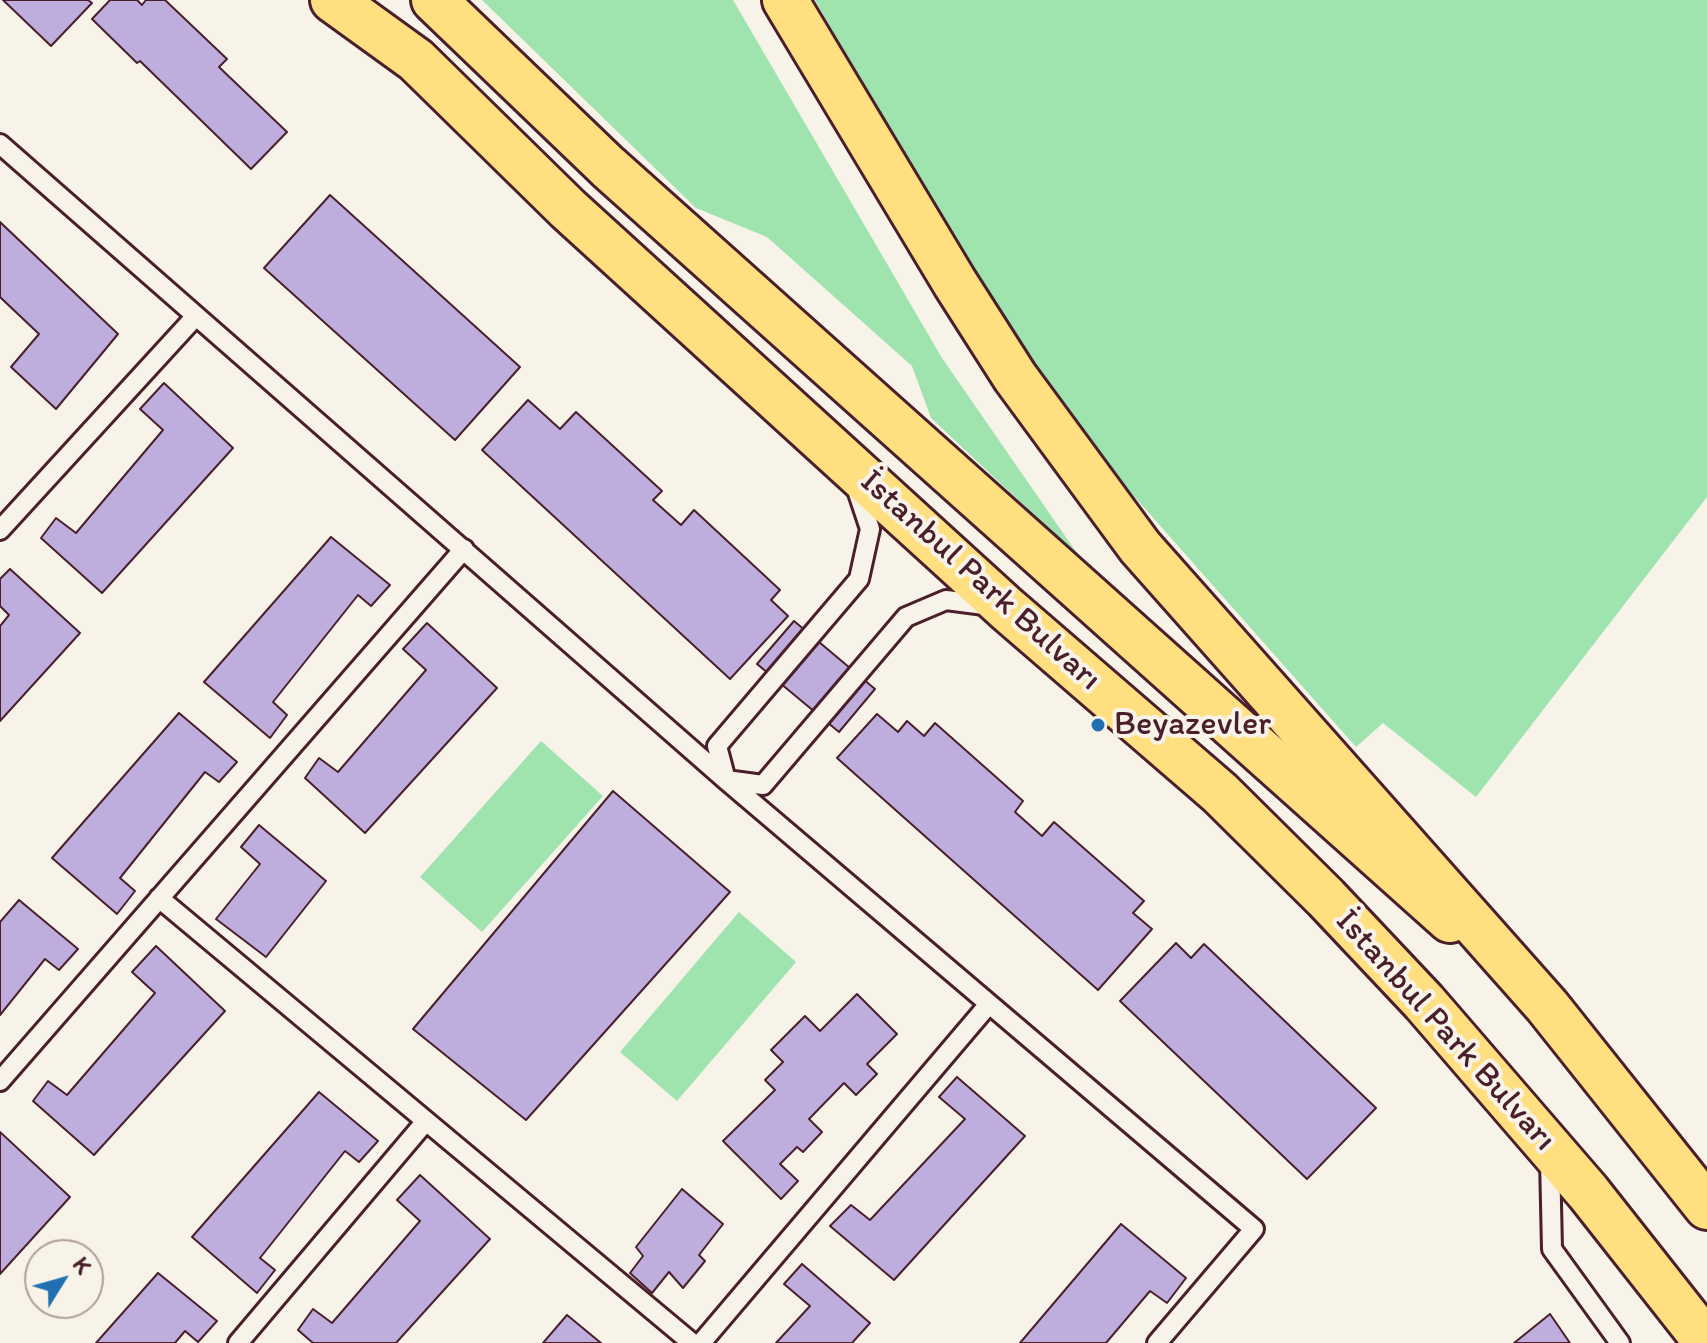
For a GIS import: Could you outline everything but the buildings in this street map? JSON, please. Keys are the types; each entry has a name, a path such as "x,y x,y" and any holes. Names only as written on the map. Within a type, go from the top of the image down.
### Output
{"main road":[{"path":"333,0 416,60"},
{"path":"359,0 416,60"},
{"name":"İstanbul Park Bulvarı","path":"434,0 608,167 1547,1006"},
{"name":"İstanbul Park Bulvarı","path":"785,0 1015,377 1140,547 1547,1006 1707,1207"},
{"name":"İstanbul Park Bulvarı","path":"416,60 568,209 1007,609 1220,793 1316,887 1424,1002 1588,1192 1707,1343"}],"lane":[{"path":"0,144 726,780 1254,1229 1157,1343"},
{"path":"0,530 195,317"},
{"path":"726,780 717,746 859,579 870,529 849,465"},
{"path":"0,1081 464,549"},
{"path":"726,780 763,785 906,617 946,600 1007,609"},
{"path":"159,898 692,1343"},
{"path":"701,1343 989,1004"},
{"path":"238,1343 426,1121"},
{"path":"1550,1148 1552,1249 1620,1343"}],"green space":[{"path":"482,0 733,0 942,358 1081,559 931,418 912,366 767,237 696,208"},
{"path":"815,0 1707,0 1707,497 1476,797 1383,723 1356,747 1071,425 969,268"},
{"path":"541,741 603,796 482,932 420,877"},
{"path":"739,912 796,962 677,1101 620,1052"}],"place":[{"name":"Beyazevler","path":"1098,725"}]}
